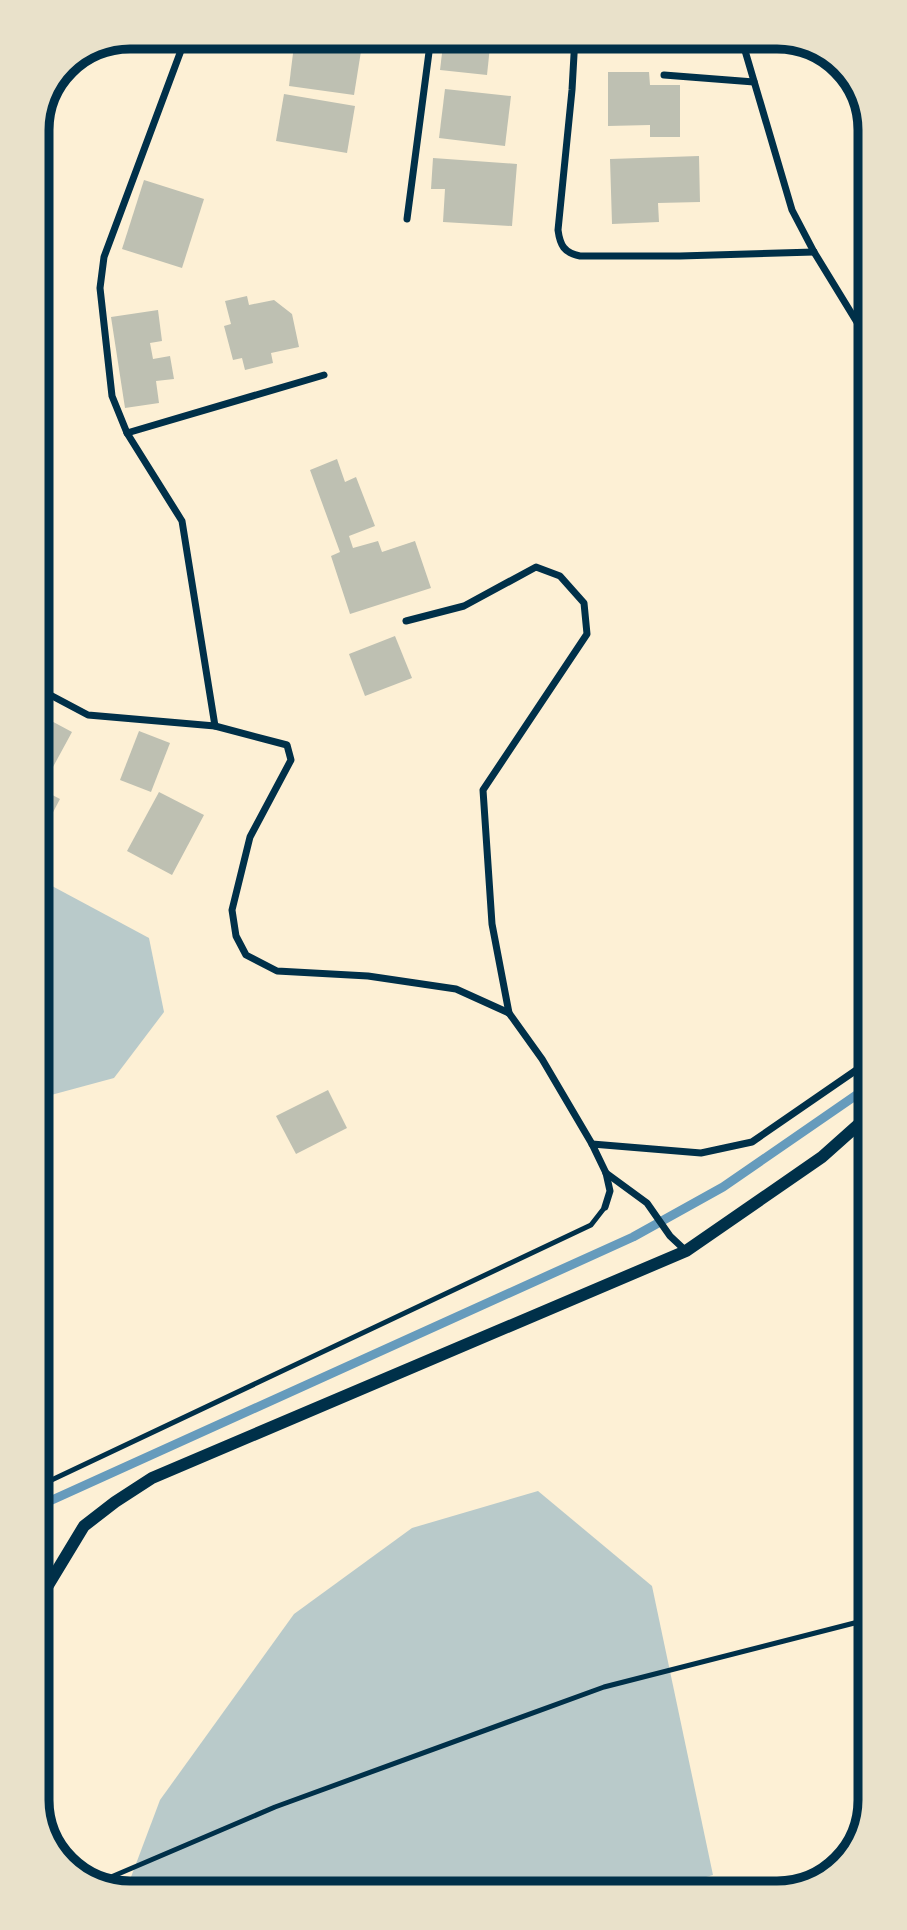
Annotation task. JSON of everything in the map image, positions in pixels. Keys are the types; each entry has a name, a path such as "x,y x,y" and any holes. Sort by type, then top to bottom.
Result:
{"street":[{"path":"182,49 104,257 100,289 112,396 127,433 182,521 215,726"},
{"path":"407,219 429,49"},
{"path":"574,49 558,230 563,249 580,256 814,252"},
{"path":"744,49 792,210 858,324"},
{"path":"664,75 754,82"},
{"path":"127,433 324,375"},
{"path":"406,621 464,606 536,567 560,576 584,603 587,634 483,790 492,924 509,1013 542,1059 607,1173 610,1191 606,1208"},
{"path":"49,695 88,715 215,726 287,745 291,760 250,837 232,910 236,936 246,955 277,971 368,976 456,989 509,1013"},
{"path":"592,1144 701,1153 752,1142 858,1069"},
{"path":"49,1584 85,1526 152,1478 686,1251 822,1157 858,1125"},
{"path":"607,1173 647,1203 670,1236 686,1251"}],"lane":[{"path":"49,1481 591,1225 606,1208"},
{"path":"109,1878 275,1807 604,1687 858,1622"}],"shaded area":[{"path":"49,884 149,938 164,1012 114,1078 49,1096"},
{"path":"538,1491 652,1586 713,1875 692,1881 130,1881 160,1800 294,1614 412,1528"}],"building":[{"path":"294,49 361,49 354,95 289,86"},
{"path":"443,49 490,49 487,75 440,70"},
{"path":"608,72 649,72 650,85 680,85 680,137 650,137 650,125 608,126"},
{"path":"445,89 511,96 505,146 439,138"},
{"path":"284,94 355,106 347,153 276,141"},
{"path":"699,156 700,202 658,203 659,222 612,224 610,159"},
{"path":"433,158 517,164 512,226 443,222 445,189 431,189"},
{"path":"144,180 204,199 182,268 122,249"},
{"path":"247,296 249,305 274,300 292,314 299,347 271,353 273,363 245,370 242,358 233,360 224,326 231,324 225,301"},
{"path":"158,310 162,341 150,343 153,359 170,356 174,379 156,381 159,403 125,408 111,317"},
{"path":"337,459 345,482 356,477 375,526 349,536 353,548 378,541 382,552 415,541 431,588 350,614 331,556 340,552 310,470"},
{"path":"395,636 412,678 365,696 349,654"},
{"path":"49,720 72,732 49,774"},
{"path":"139,731 170,743 151,792 120,780"},
{"path":"159,792 204,815 172,875 127,851"},
{"path":"49,793 60,799 49,820"},
{"path":"328,1090 347,1128 296,1154 276,1116"}],"waterway":[{"path":"49,1501 633,1237 723,1187 858,1094"}]}
